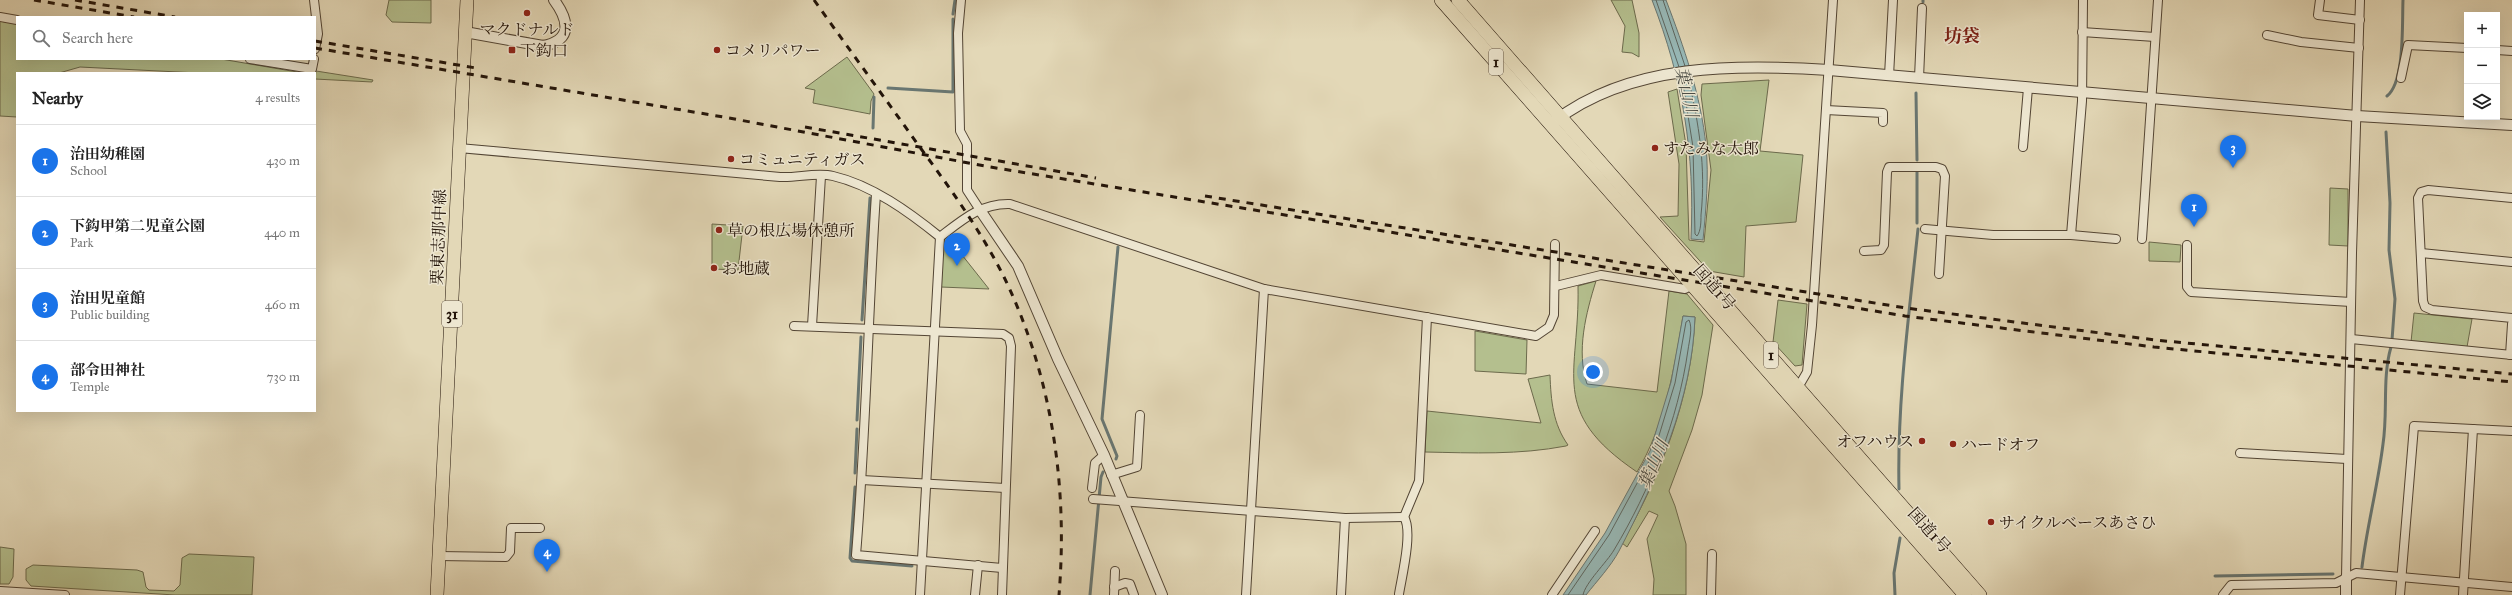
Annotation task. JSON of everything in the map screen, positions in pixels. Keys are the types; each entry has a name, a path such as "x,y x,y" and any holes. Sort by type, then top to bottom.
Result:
{"main road":[{"name":"栗東志那中線","path":"437,595 467,0"},
{"name":"国道1号","path":"1442,0 1799,387 1980,595"},
{"name":"国道1号","path":"1458,0 1555,121 1691,286 1965,595"}],"street":[{"path":"314,0 315,16"},
{"path":"465,32 544,46 552,44 560,40 566,23 564,15 554,0"},
{"path":"961,0 958,33 960,131 967,144 967,190 1018,266 1058,359 1104,455 1122,502 1162,595"},
{"path":"1789,397 1799,387 1807,372 1812,325 1833,0"},
{"path":"1889,76 1893,0"},
{"path":"2071,235 2082,92 2083,0"},
{"path":"2142,240 2158,0"},
{"path":"2320,0 2318,15 2360,20"},
{"path":"2346,595 2347,459 2360,0"},
{"path":"1919,78 1922,8"},
{"path":"0,17 16,20"},
{"path":"316,20 318,34 316,44"},
{"path":"2082,32 2155,37"},
{"path":"2268,35 2301,42 2359,48"},
{"path":"2401,78 2408,45 2464,48"},
{"path":"2500,50 2512,51"},
{"path":"256,60 312,69 314,60"},
{"path":"1555,121 1588,99 1604,92 1670,75 1757,66 1829,70 2357,116 2512,125"},
{"path":"2023,147 2028,88"},
{"path":"1826,110 1883,113 1883,122"},
{"path":"459,148 780,177 832,176 876,194 913,215 940,237"},
{"path":"1864,251 1881,250 1884,245 1887,172 1890,167 1896,165 1936,167 1942,169 1945,176 1939,274"},
{"path":"812,326 821,176"},
{"path":"2512,198 2428,190 2421,192 2418,198 2423,301 2425,307 2432,310 2512,318"},
{"path":"876,194 867,328 862,480 856,555 1002,568"},
{"path":"940,237 980,210 994,203 1010,204 1264,289 1536,336 1549,327 1554,315 1556,286 1555,244"},
{"path":"1924,229 1993,235 2071,235 2116,239"},
{"path":"920,595 933,331 940,237"},
{"path":"2187,245 2187,287 2192,292 2351,302"},
{"path":"2421,253 2512,262"},
{"path":"1556,286 1601,275 1685,289 1691,286"},
{"path":"1246,595 1264,289"},
{"path":"1404,517 1419,481 1426,317"},
{"path":"2351,339 2511,355 2512,324"},
{"path":"794,326 1003,334 1008,338 1011,346 1002,595"},
{"path":"1111,475 1137,468 1140,416"},
{"path":"2400,595 2414,426 2512,431"},
{"path":"2463,595 2473,429"},
{"path":"2240,453 2347,459"},
{"path":"1092,488 1095,463 1104,455"},
{"path":"862,480 1006,488"},
{"path":"1098,499 1345,518 1404,517"},
{"path":"1399,594 1408,523 1404,517"},
{"path":"1342,595 1345,518"},
{"path":"439,556 506,557 510,552 511,528 540,528"},
{"path":"1552,595 1596,531"},
{"path":"1711,595 1712,554"},
{"path":"975,595 978,565"},
{"path":"1114,591 1115,571"},
{"path":"2223,595 2231,585 2336,583 2357,573 2512,587"},
{"path":"1114,591 1125,582 1130,584 1134,595"},
{"path":"0,591 65,595"}],"green space":[{"path":"389,0 431,0 431,23 392,22 386,15"},
{"path":"1611,0 1632,0 1639,33 1639,57 1632,53 1622,52 1625,26"},
{"path":"0,21 16,24 16,60 227,60 297,72 178,72 80,67 62,72 16,72 16,117 0,116"},
{"path":"847,57 874,94 871,101 870,114 813,103 815,90 805,88"},
{"path":"316,72 373,80 372,82 316,79"},
{"path":"1769,80 1760,151 1803,155 1796,222 1746,226 1744,277 1709,271 1660,217 1678,216 1679,164 1668,92 1677,89 1686,145 1689,240 1704,242 1711,170 1701,95 1702,84"},
{"path":"2330,188 2348,189 2348,246 2329,245"},
{"path":"712,224 743,226 738,270 712,269"},
{"path":"947,236 989,289 941,287 942,242"},
{"path":"2149,242 2181,245 2180,262 2149,261"},
{"path":"1596,281 1586,319 1582,345 1582,358 1587,384 1657,392 1669,291 1687,294 1713,325 1702,395 1692,430 1669,491 1686,544 1686,595 1653,595 1654,579 1647,539 1658,515 1649,511 1627,547 1622,543 1649,490 1672,434 1688,376 1693,347 1695,317 1683,316 1667,397 1655,435 1637,472 1609,450 1590,430 1579,410 1574,390 1578,286"},
{"path":"1778,300 1807,304 1802,365 1795,366 1773,342"},
{"path":"2414,313 2472,319 2467,347 2411,342"},
{"path":"1475,331 1527,340 1526,374 1475,371"},
{"path":"1550,375 1551,394 1556,420 1568,445 1548,449 1513,452 1425,452 1427,411 1541,423 1528,379"},
{"path":"0,547 14,549 13,577 9,584 0,584"},
{"path":"189,554 254,557 252,595 175,595 31,586 26,580 26,569 33,565 137,570 143,572 146,587 149,590 174,591 180,585 182,558"}],"water":[{"name":"葉山川","path":"1652,0 1666,0 1691,72 1704,127 1707,182 1703,240 1691,239 1691,177 1685,117 1672,59"},
{"name":"葉山川","path":"1683,316 1695,317 1692,348 1680,409 1659,467 1616,557 1608,568 1586,595 1563,595 1605,533 1650,451 1671,382"}],"waterway":[{"path":"953,14 955,0"},
{"path":"2387,96 2393,89 2400,66 2403,0"},
{"path":"888,88 953,92 953,19"},
{"path":"1916,93 1917,160"},
{"path":"873,128 874,97"},
{"path":"2386,132 2390,203 2389,250 2395,299 2392,340"},
{"path":"1917,172 1917,223"},
{"path":"862,320 870,198"},
{"path":"1899,489 1902,391 1918,229"},
{"path":"1116,459 1117,456 1102,419 1118,247"},
{"path":"857,420 861,337"},
{"path":"2362,567 2383,444 2386,383 2388,359 2391,347"},
{"path":"855,473 857,429"},
{"path":"1090,595 1101,477 1103,472"},
{"path":"855,487 850,558 852,561 912,566"},
{"path":"1895,595 1894,573 1900,538"},
{"path":"2215,576 2333,574"}],"railway":[{"path":"34,0 128,16"},
{"path":"75,0 169,16"},
{"path":"814,0 964,210 995,260 1021,315 1045,392 1053,432 1061,513 1059,595"},
{"path":"316,41 476,68"},
{"path":"316,48 729,118 990,167 1905,316 2154,347 2512,382"},
{"path":"805,127 1096,178"},
{"path":"1205,196 1906,308 2155,340 2512,374"}],"place":[{"name":"マクドナルド","path":"527,13"},
{"name":"下鈎口","path":"512,50"},
{"name":"コメリパワー","path":"717,50"},
{"name":"すたみな太郎","path":"1655,148"},
{"name":"コミュニティガス","path":"731,159"},
{"name":"治田児童館","path":"2233,168"},
{"name":"治田幼稚園","path":"2194,227"},
{"name":"草の根広場休憩所","path":"719,230"},
{"name":"下鈎甲第二児童公園","path":"957,266"},
{"name":"お地蔵","path":"714,268"},
{"name":"オフハウス","path":"1922,441"},
{"name":"ハードオフ","path":"1953,444"},
{"name":"サイクルベースあさひ","path":"1991,522"},
{"name":"部令田神社","path":"547,572"}],"district":[{"name":"坊袋","path":"1962,36"}]}
